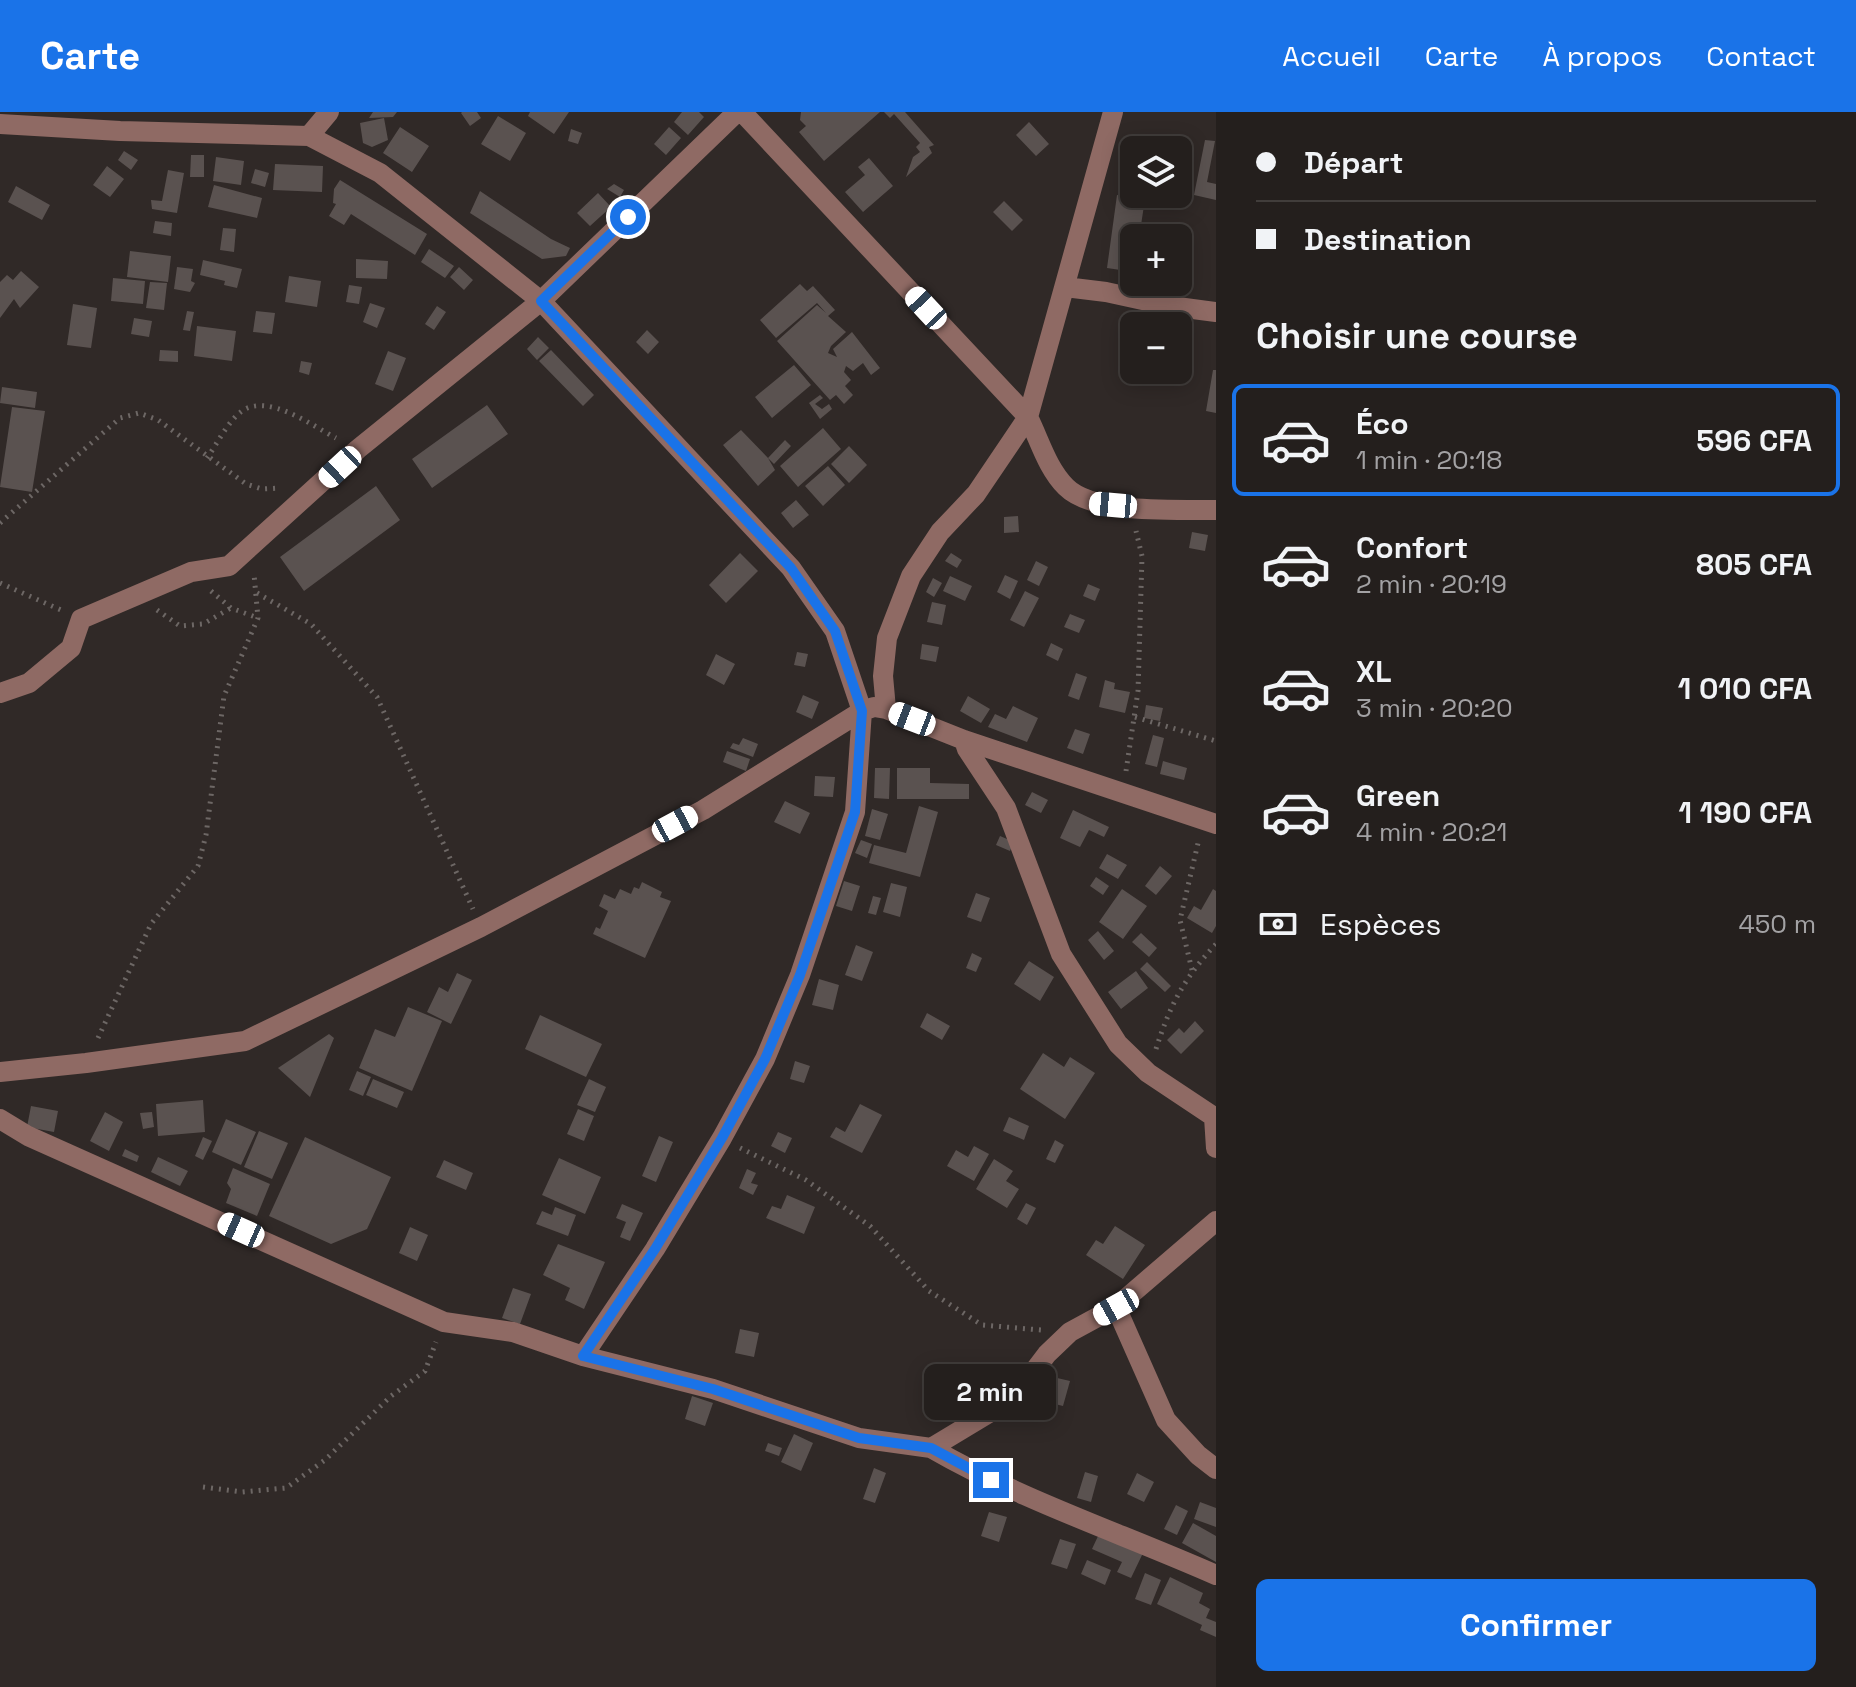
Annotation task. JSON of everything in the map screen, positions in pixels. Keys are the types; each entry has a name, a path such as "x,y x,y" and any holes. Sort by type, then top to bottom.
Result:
{"street":[{"path":"309,136 329,112"},
{"path":"0,693 29,683 71,648 81,619 191,572 229,566 358,449 541,301 740,112 1028,417 1050,466 1068,490 1097,504 1216,510"},
{"path":"886,709 883,676 887,638 911,576 940,532 976,494 1028,417 1113,112"},
{"path":"0,124 121,121 309,136 380,173 541,301 791,568 835,631 862,711 855,812 800,975 765,1059 722,1138 655,1249 583,1356"},
{"path":"1065,287 1216,312"},
{"path":"4,1068 86,1063 245,1041 481,927 703,810 862,711 874,707 1210,822"},
{"path":"964,740 1006,808 1061,954 1118,1044 1148,1073 1215,1118 1216,1148"},
{"path":"0,1119 28,1136 444,1322 513,1332 583,1356 713,1389 859,1438 931,1448 1040,1502 1216,1575"},
{"path":"931,1448 1004,1404 1070,1332 1116,1307 1216,1221"},
{"path":"1116,1307 1166,1420 1198,1455 1216,1469"}],"path":[{"path":"207,458 240,412 257,404 272,406 358,449"},
{"path":"0,523 120,418 139,413 158,420 246,484 262,489 322,484"},
{"path":"1122,792 1135,717 1142,556 1130,507"},
{"path":"86,1063 151,924 198,866 206,835 224,696 258,618 252,545"},
{"path":"191,572 231,608 258,618"},
{"path":"0,583 81,619"},
{"path":"256,592 311,624 377,697 481,927"},
{"path":"115,604 156,610 180,626 203,624 231,608"},
{"path":"1135,717 1216,741"},
{"path":"1192,970 1180,920 1186,886 1210,822"},
{"path":"1148,1073 1169,1008 1192,970 1216,944"},
{"path":"722,1138 806,1180 870,1226 929,1291 982,1325 1070,1332"},
{"path":"203,1487 242,1492 286,1488 325,1460 391,1396 425,1371 444,1322"}],"building":[{"path":"373,112 397,112 393,117 369,118"},
{"path":"462,112 477,112 481,118 470,126"},
{"path":"530,112 569,112 554,134 528,116"},
{"path":"682,112 699,112 704,117 688,135 674,122"},
{"path":"801,112 880,112 824,161 799,132 806,126 800,120"},
{"path":"884,112 905,112 934,145 929,147 932,153 906,177 913,157 920,152 916,147 920,143 894,114 890,118"},
{"path":"498,116 526,133 510,161 481,144"},
{"path":"384,118 388,140 372,147 363,143 360,123"},
{"path":"1029,122 1049,144 1036,156 1016,135"},
{"path":"400,127 429,146 412,172 383,153"},
{"path":"669,127 681,138 666,155 654,144"},
{"path":"571,129 582,133 578,144 568,141"},
{"path":"1205,140 1215,141 1207,182 1216,184 1216,200 1194,195"},
{"path":"124,151 138,160 131,170 118,160"},
{"path":"191,155 204,155 204,177 190,177"},
{"path":"216,157 244,161 241,185 213,181"},
{"path":"869,158 893,186 863,212 845,192 865,175 858,167"},
{"path":"275,164 323,166 322,192 273,190"},
{"path":"107,166 124,179 110,197 93,185"},
{"path":"255,169 269,173 265,187 251,183"},
{"path":"168,170 184,173 177,213 152,209 151,200 162,201"},
{"path":"340,180 427,234 415,255 351,214 344,225 329,216 336,204 333,203 334,189"},
{"path":"614,184 624,190 620,197 607,189"},
{"path":"214,185 262,198 257,218 208,207"},
{"path":"16,186 50,205 42,220 8,202"},
{"path":"480,191 551,239 570,248 566,256 542,259 470,213"},
{"path":"598,193 611,207 590,226 577,213"},
{"path":"1117,195 1120,195 1120,208 1144,208 1141,224 1120,224 1120,270 1107,268"},
{"path":"1004,201 1023,220 1012,231 993,212"},
{"path":"155,221 172,223 171,236 153,233"},
{"path":"223,228 236,229 234,252 220,250"},
{"path":"429,249 454,266 445,278 421,262"},
{"path":"130,251 171,256 168,282 127,277"},
{"path":"356,259 388,261 387,279 356,278"},
{"path":"203,260 242,269 237,288 224,285 225,281 200,275"},
{"path":"177,267 193,269 191,281 195,283 190,292 174,289"},
{"path":"459,267 473,280 464,290 450,277"},
{"path":"21,271 39,287 20,308 14,299 0,318 0,282 7,275 13,280"},
{"path":"289,276 321,281 317,307 285,302"},
{"path":"113,278 145,281 143,304 111,301"},
{"path":"150,282 167,283 164,310 146,308"},
{"path":"800,284 807,291 813,286 835,310 828,316 846,332 828,353 837,357 833,349 852,332 880,368 871,375 863,363 853,371 846,366 844,372 851,380 845,386 853,395 844,404 836,395 830,400 777,341 817,305 826,313 817,303 776,338 760,320"},
{"path":"349,285 362,287 359,304 346,302"},
{"path":"370,303 385,308 377,328 363,322"},
{"path":"73,304 97,308 91,348 67,345"},
{"path":"437,306 446,312 434,330 425,324"},
{"path":"187,311 194,312 190,331 183,330"},
{"path":"256,311 275,313 272,334 253,332"},
{"path":"134,318 152,321 149,337 131,334"},
{"path":"197,326 236,331 232,361 194,356"},
{"path":"647,330 659,342 648,354 636,342"},
{"path":"538,337 549,348 537,360 527,349"},
{"path":"160,350 178,351 178,362 159,361"},
{"path":"551,350 594,395 583,406 539,361"},
{"path":"388,351 406,358 393,391 375,384"},
{"path":"301,361 312,363 309,375 299,372"},
{"path":"794,365 811,385 772,418 755,397"},
{"path":"1213,370 1216,370 1216,413 1206,411"},
{"path":"2,387 37,392 35,408 0,403"},
{"path":"820,395 823,398 815,404 822,409 829,404 832,409 820,419 809,403"},
{"path":"487,405 508,434 432,488 412,459"},
{"path":"12,407 45,411 32,492 0,487"},
{"path":"823,428 841,449 798,487 780,466"},
{"path":"741,430 768,458 775,470 758,486 723,445"},
{"path":"785,440 791,446 774,464 768,458"},
{"path":"849,446 867,465 849,483 831,464"},
{"path":"828,466 845,485 823,506 805,486"},
{"path":"376,486 400,520 304,591 280,557"},
{"path":"796,500 809,515 793,528 781,513"},
{"path":"1018,516 1019,532 1004,533 1004,517"},
{"path":"1192,532 1208,535 1205,551 1189,548"},
{"path":"740,553 758,571 726,603 709,585"},
{"path":"951,553 962,560 957,568 945,561"},
{"path":"1036,561 1048,567 1039,586 1027,580"},
{"path":"1005,575 1018,581 1010,599 997,592"},
{"path":"950,576 972,586 965,601 943,591"},
{"path":"933,578 942,583 934,597 926,592"},
{"path":"1088,584 1100,589 1095,601 1083,596"},
{"path":"1025,591 1039,598 1024,627 1010,620"},
{"path":"932,602 946,605 942,625 927,622"},
{"path":"1070,614 1085,620 1079,633 1064,627"},
{"path":"1051,643 1063,649 1058,661 1046,655"},
{"path":"922,644 939,647 936,662 920,659"},
{"path":"797,652 808,654 805,667 794,665"},
{"path":"716,654 735,664 724,685 706,675"},
{"path":"1076,673 1087,677 1079,700 1068,696"},
{"path":"1105,680 1115,683 1114,689 1130,692 1125,713 1099,707"},
{"path":"803,695 819,702 812,719 796,712"},
{"path":"968,696 990,709 981,723 960,711"},
{"path":"1146,705 1163,708 1160,721 1144,718"},
{"path":"1013,706 1038,718 1027,742 988,727 995,714 1006,719"},
{"path":"1075,729 1090,734 1083,754 1067,748"},
{"path":"1153,735 1164,738 1157,767 1145,764"},
{"path":"743,738 758,744 753,757 730,748 733,743 739,745"},
{"path":"727,751 750,759 746,771 723,762"},
{"path":"1163,761 1187,768 1184,780 1160,774"},
{"path":"875,768 890,768 889,799 874,798"},
{"path":"897,768 930,768 930,783 969,784 969,799 897,799"},
{"path":"815,776 835,777 833,797 814,796"},
{"path":"1032,792 1048,800 1041,813 1025,805"},
{"path":"785,801 810,813 800,834 774,822"},
{"path":"919,806 938,812 920,877 869,863 874,845 906,853"},
{"path":"872,809 888,814 880,840 865,836"},
{"path":"1073,810 1109,827 1104,837 1089,830 1080,847 1060,838"},
{"path":"1000,836 1014,842 1010,851 996,845"},
{"path":"861,840 872,844 867,858 855,853"},
{"path":"1107,854 1127,865 1118,879 1099,868"},
{"path":"1160,866 1172,876 1156,895 1145,886"},
{"path":"1096,877 1109,886 1103,895 1090,886"},
{"path":"844,881 860,886 852,911 836,906"},
{"path":"642,882 662,892 660,897 671,901 645,958 593,934 596,927 600,929 608,911 599,906 604,894 615,899 620,889 631,894 634,887 639,889"},
{"path":"891,883 907,887 900,917 883,912"},
{"path":"1122,889 1147,906 1123,939 1099,922"},
{"path":"1213,889 1216,891 1216,926 1212,933 1187,918 1194,906 1201,910"},
{"path":"976,893 990,898 981,922 967,917"},
{"path":"873,896 881,898 876,915 868,913"},
{"path":"1098,931 1114,951 1104,960 1088,940"},
{"path":"1141,933 1157,948 1149,957 1132,942"},
{"path":"856,945 873,952 862,981 845,975"},
{"path":"972,953 982,958 976,972 966,968"},
{"path":"1029,961 1054,977 1040,1001 1014,984"},
{"path":"1147,962 1171,986 1165,992 1140,969"},
{"path":"1136,971 1148,988 1121,1009 1108,992"},
{"path":"457,973 472,980 451,1024 427,1012 439,987 448,992"},
{"path":"819,979 839,985 833,1010 812,1005"},
{"path":"408,1007 442,1021 412,1091 359,1068 375,1029 395,1037"},
{"path":"927,1013 950,1026 942,1040 920,1027"},
{"path":"540,1015 602,1044 586,1077 525,1049"},
{"path":"1195,1021 1204,1031 1181,1054 1167,1040 1179,1028 1184,1033"},
{"path":"329,1034 334,1038 310,1097 278,1068"},
{"path":"1043,1053 1064,1067 1070,1057 1095,1073 1065,1119 1020,1089"},
{"path":"795,1061 810,1066 804,1083 790,1079"},
{"path":"357,1071 371,1077 363,1096 349,1090"},
{"path":"373,1079 404,1092 397,1108 366,1095"},
{"path":"589,1079 606,1087 595,1112 577,1105"},
{"path":"203,1100 205,1132 158,1136 156,1104"},
{"path":"860,1104 882,1115 862,1153 830,1137 836,1127 845,1132"},
{"path":"31,1106 58,1111 54,1132 27,1127"},
{"path":"578,1109 594,1116 584,1141 567,1134"},
{"path":"105,1112 123,1122 109,1151 90,1141"},
{"path":"152,1112 154,1127 143,1129 140,1113"},
{"path":"1009,1117 1029,1126 1024,1140 1003,1131"},
{"path":"226,1119 256,1132 241,1165 212,1152"},
{"path":"259,1131 288,1143 272,1179 244,1167"},
{"path":"778,1132 792,1138 785,1153 771,1146"},
{"path":"659,1136 673,1142 656,1182 642,1176"},
{"path":"203,1137 212,1141 203,1160 195,1156"},
{"path":"305,1137 391,1177 367,1229 331,1244 269,1216"},
{"path":"1055,1140 1064,1145 1055,1163 1046,1159"},
{"path":"974,1146 989,1154 974,1181 947,1166 956,1150 968,1157"},
{"path":"125,1149 139,1156 137,1162 122,1156"},
{"path":"158,1157 188,1171 180,1186 151,1172"},
{"path":"559,1158 601,1177 585,1214 542,1195"},
{"path":"994,1159 1013,1171 1006,1181 1019,1189 1007,1208 976,1189"},
{"path":"444,1160 473,1173 466,1190 436,1177"},
{"path":"233,1168 270,1184 257,1216 226,1203 231,1189 227,1183"},
{"path":"747,1169 756,1173 751,1183 758,1185 753,1195 739,1188"},
{"path":"787,1195 815,1207 804,1234 766,1218 772,1206 781,1209"},
{"path":"1026,1203 1036,1208 1027,1225 1017,1219"},
{"path":"622,1204 643,1213 630,1241 620,1237 626,1222 616,1218"},
{"path":"555,1207 576,1215 568,1236 536,1224 542,1211 552,1215"},
{"path":"1115,1226 1145,1245 1123,1279 1086,1255 1096,1240 1103,1244"},
{"path":"410,1227 428,1235 417,1261 399,1253"},
{"path":"558,1244 605,1262 584,1309 565,1300 570,1288 543,1275"},
{"path":"513,1288 531,1294 520,1324 502,1318"},
{"path":"740,1329 759,1333 754,1357 735,1353"},
{"path":"1053,1377 1070,1381 1063,1406 1047,1402"},
{"path":"692,1396 713,1403 705,1426 685,1419"},
{"path":"794,1434 813,1443 801,1471 781,1462"},
{"path":"768,1443 782,1448 779,1456 765,1451"},
{"path":"874,1468 886,1473 875,1503 863,1499"},
{"path":"1085,1472 1098,1476 1091,1502 1077,1498"},
{"path":"1137,1473 1154,1482 1144,1502 1127,1494"},
{"path":"1200,1502 1216,1508 1216,1527 1194,1519"},
{"path":"1176,1505 1188,1511 1177,1535 1164,1529"},
{"path":"989,1512 1007,1517 999,1542 981,1536"},
{"path":"1193,1523 1216,1536 1216,1562 1182,1543"},
{"path":"1099,1534 1143,1553 1131,1578 1117,1572 1122,1562 1092,1549"},
{"path":"1060,1539 1076,1544 1067,1569 1051,1564"},
{"path":"1087,1560 1111,1570 1105,1585 1081,1574"},
{"path":"1145,1573 1161,1580 1151,1605 1135,1599"},
{"path":"1170,1577 1203,1593 1199,1603 1210,1609 1206,1618 1216,1622 1216,1637 1200,1630 1202,1625 1157,1604"}],"route":[{"path":"628,217 541,301 791,568 835,631 862,711 855,812 800,975 765,1059 655,1249 583,1356 713,1389 859,1438 931,1448 991,1480"}]}
